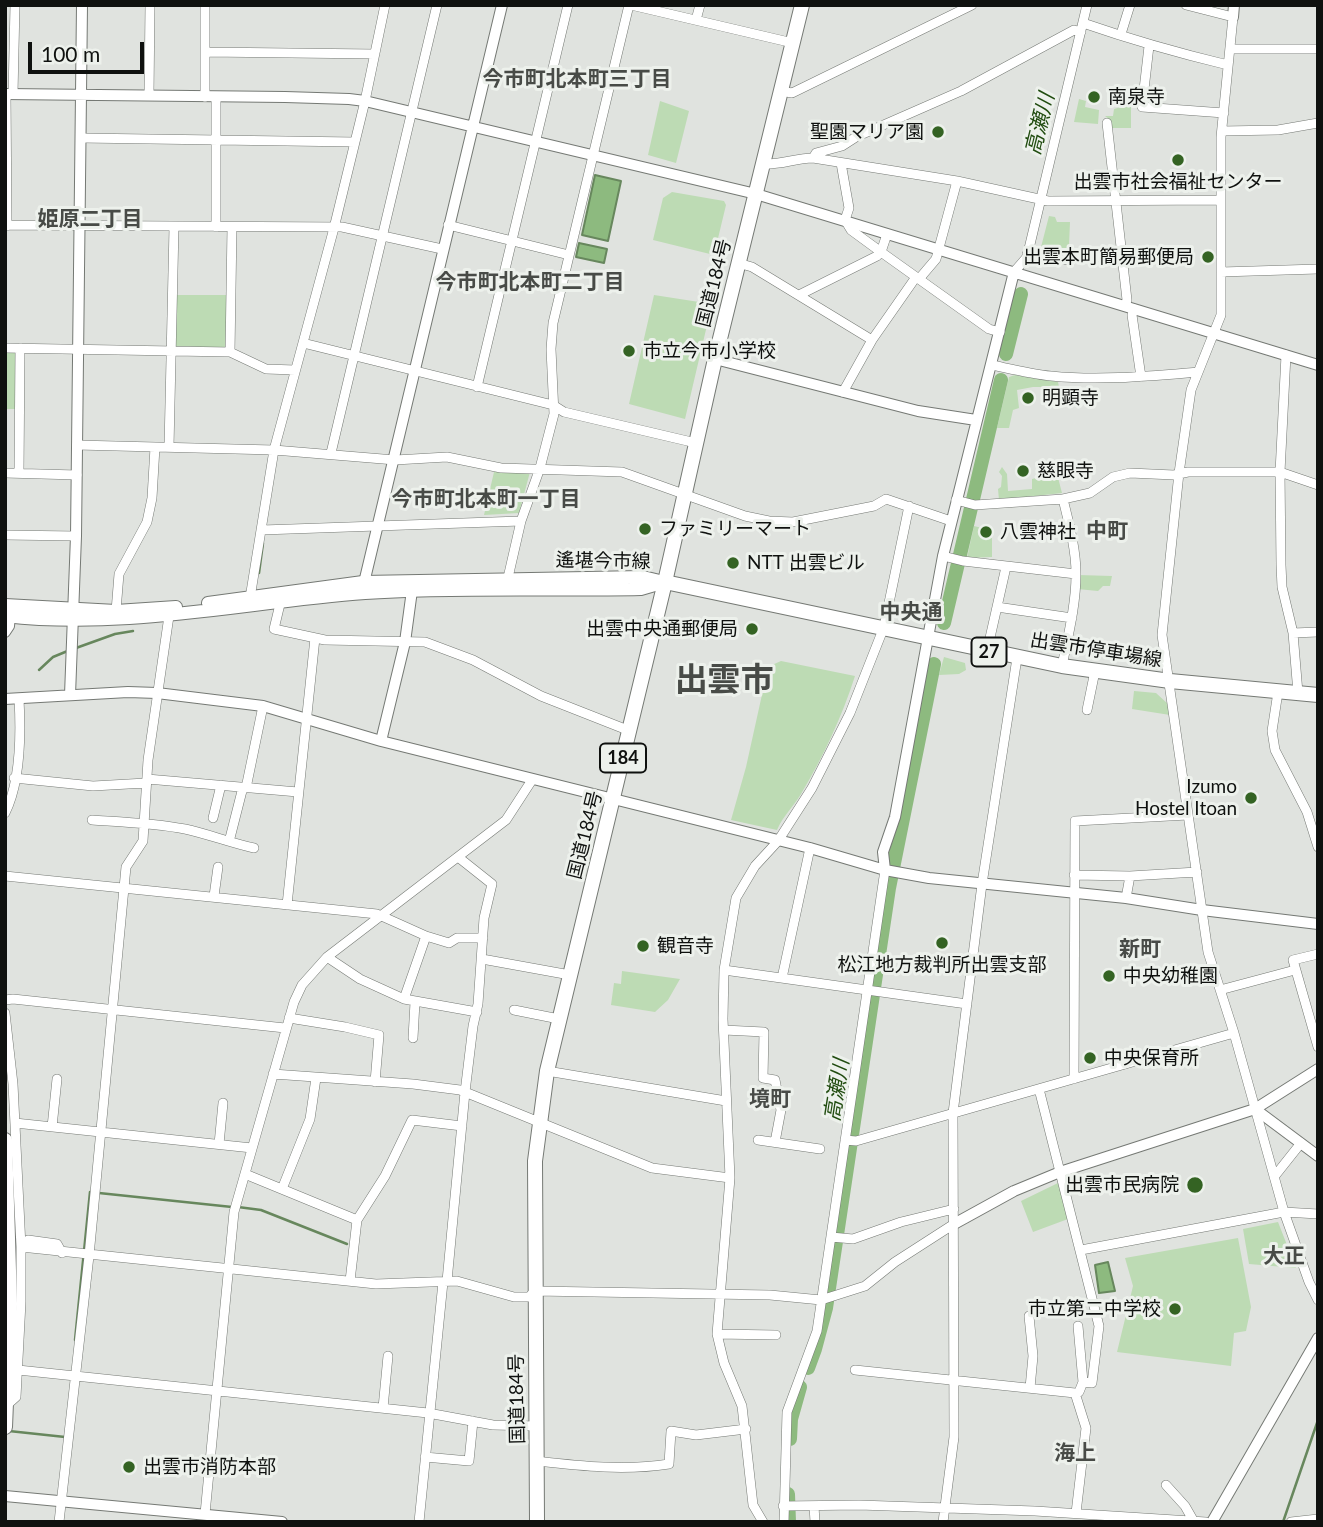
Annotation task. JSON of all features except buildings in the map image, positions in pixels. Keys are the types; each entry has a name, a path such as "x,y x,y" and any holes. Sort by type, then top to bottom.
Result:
{"main road":[{"name":"国道184号","path":"537,1522 535,1161 547,1071 630,731 715,359 802,5"},
{"name":"遙堪今市線","path":"72,615 412,585 507,586 643,577 665,582"},
{"name":"出雲市停車場線","path":"665,582 1062,666 1170,681 1318,695"},
{"name":"遙堪今市線","path":"7,612 72,615 114,621 280,604 363,588"},
{"path":"5,1139 10,1304 5,1427"}],"street":[{"path":"15,5 10,24 6,226 342,228 442,249"},
{"path":"70,695 76,536 82,5"},
{"path":"149,95 150,5"},
{"path":"205,5 205,52 216,141 215,227"},
{"path":"250,598 274,450 334,228 385,5"},
{"path":"331,453 437,5"},
{"path":"363,588 502,5"},
{"path":"477,387 568,5"},
{"path":"507,586 521,521 540,467 554,414 553,323 630,5 793,43"},
{"path":"696,20 700,5"},
{"path":"780,91 792,93 972,5"},
{"path":"783,1522 787,1412 817,1331 885,870 883,852 895,817 943,556 956,500 1014,272 1027,254 1087,5"},
{"path":"1121,34 1130,5"},
{"path":"1186,5 1234,11 1222,131 1221,315 1191,390 1179,473 1162,635 1208,952 1284,1212 1318,1300"},
{"path":"813,158 816,153 842,146 856,137 961,91 1082,28 1121,34 1149,46 1228,65"},
{"path":"1149,46 1142,107 1224,113"},
{"path":"1230,49 1318,49"},
{"path":"205,52 375,54"},
{"path":"8,94 365,101 756,194 1215,334 1286,355 1317,361"},
{"path":"1107,123 1127,300 1132,315 1141,377"},
{"path":"1222,131 1278,130 1318,124"},
{"path":"82,138 355,142"},
{"path":"763,164 777,165 798,158 813,158 957,181 1048,201 1220,200"},
{"path":"841,163 849,208 845,220 851,230 989,329 1000,332"},
{"path":"843,392 872,340 918,278 936,260 957,181"},
{"path":"448,225 569,255"},
{"path":"169,447 173,351 173,227"},
{"path":"230,352 232,228"},
{"path":"799,295 877,256 887,234"},
{"path":"1027,254 1042,262 1123,254"},
{"path":"738,263 751,267 872,340"},
{"path":"1221,272 1318,269"},
{"path":"303,343 553,405 564,412 696,443"},
{"path":"5,348 230,352 266,369 295,370"},
{"path":"19,473 20,348"},
{"path":"1286,355 1280,472 1282,587 1293,632 1298,693"},
{"path":"715,359 918,411 976,420"},
{"path":"992,365 1049,376 1141,377 1198,372"},
{"path":"77,445 274,450 394,460 447,457 501,468 540,467 622,472 745,516 781,522 874,506 886,499 951,521"},
{"path":"116,611 119,574 147,522 152,498 155,447"},
{"path":"956,500 975,505 1063,499 1090,492 1113,477 1130,473 1174,475 1280,472 1318,485"},
{"path":"5,473 77,475"},
{"path":"1062,666 1072,618 1076,573 1074,543 1063,499"},
{"path":"763,1522 753,1506 742,1406 724,1363 717,1334 730,1178 724,970 736,898 755,866 778,841 812,788 850,713 884,627 909,506"},
{"path":"262,530 521,521"},
{"path":"5,535 76,536"},
{"path":"943,556 1006,567 1076,573"},
{"path":"988,651 1006,567"},
{"path":"381,741 405,642 412,585"},
{"path":"280,604 274,629 315,638 358,642 425,642 473,660 541,696 630,731"},
{"path":"997,607 1072,618"},
{"path":"5,632 9,626 7,612"},
{"path":"60,1522 89,1256 126,867 143,841 146,781 169,616"},
{"path":"1293,632 1318,632"},
{"path":"286,905 315,638"},
{"path":"943,1522 954,1437 953,1113 982,884 1017,658"},
{"path":"1087,710 1094,671"},
{"path":"1278,692 1272,731 1275,750 1307,812 1318,847"},
{"path":"5,699 157,693 263,706 381,741 810,848 885,870 929,878 1126,898 1202,911 1318,924"},
{"path":"5,813 10,802 21,737 19,699"},
{"path":"230,838 263,706"},
{"path":"14,778 93,786 146,781 298,792"},
{"path":"205,1514 234,1212 285,1028 302,985 327,957 506,820 532,780"},
{"path":"212,818 221,785"},
{"path":"1074,1079 1075,821 1188,816"},
{"path":"92,820 144,823 188,830 254,848"},
{"path":"782,978 810,848"},
{"path":"419,1522 428,1413 465,1092 477,1012 486,905 492,884 458,857"},
{"path":"214,896 218,867"},
{"path":"1074,875 1130,876 1197,872"},
{"path":"5,876 380,915 426,936 449,943 457,938 483,938"},
{"path":"1126,898 1130,876"},
{"path":"404,999 426,936"},
{"path":"1318,954 1293,960 1318,1047"},
{"path":"327,957 360,979 404,999 477,1012"},
{"path":"482,959 570,975"},
{"path":"724,970 967,1004"},
{"path":"1220,990 1295,970"},
{"path":"9,1003 43,1002 285,1028"},
{"path":"413,1038 415,1002"},
{"path":"514,1010 559,1019"},
{"path":"5,1013 15,1123 18,1197 24,1244 16,1397 7,1405"},
{"path":"289,1017 379,1035 375,1082"},
{"path":"724,1030 764,1032 763,1079 775,1080 781,1110 775,1142"},
{"path":"845,1140 856,1140 1234,1034"},
{"path":"24,1244 60,1248 89,1256 350,1281 388,1284 467,1282 514,1297 529,1297 535,1292 770,1295 821,1300 865,1286 895,1262 954,1224 1013,1191 1060,1172 1255,1109 1318,1069"},
{"path":"547,1071 726,1101"},
{"path":"273,1074 448,1087 652,1168 730,1178"},
{"path":"282,1189 310,1119 316,1078"},
{"path":"52,1127 57,1079"},
{"path":"1038,1089 1100,1326 1092,1383 1083,1382"},
{"path":"219,1144 223,1103"},
{"path":"1255,1109 1318,1156"},
{"path":"350,1281 357,1220 385,1176 412,1120 462,1126"},
{"path":"15,1123 252,1148"},
{"path":"758,1140 820,1149"},
{"path":"1274,1177 1301,1143"},
{"path":"245,1174 357,1220"},
{"path":"8,1185 18,1197"},
{"path":"831,1237 853,1239 901,1222 954,1209"},
{"path":"1082,1250 1284,1212 1318,1214"},
{"path":"37,1236 54,1237 60,1248"},
{"path":"10,1304 20,1319"},
{"path":"1029,1316 1033,1356 1030,1388"},
{"path":"855,1370 1079,1392 1083,1382 1078,1326"},
{"path":"717,1334 776,1335"},
{"path":"1212,1522 1318,1340"},
{"path":"383,1408 388,1356"},
{"path":"18,1370 428,1413 492,1425 536,1426"},
{"path":"1075,1392 1086,1428 1076,1513"},
{"path":"425,1457 469,1461 473,1421"},
{"path":"537,1461 615,1468 659,1466 668,1464 671,1431 696,1435 746,1429"},
{"path":"1166,1485 1185,1506 1193,1520"},
{"path":"5,1496 282,1522"},
{"path":"783,1506 859,1505 1035,1511 1206,1522"},
{"path":"814,1506 815,1522"},
{"path":"1034,1522 1035,1511"},
{"path":"1291,1522 1318,1519"}],"shaded area":[{"path":"1079,99 1086,101 1085,107 1099,110 1098,124 1074,122"},
{"path":"660,101 689,111 676,163 648,155"},
{"path":"1131,107 1131,128 1111,128 1111,121 1105,116 1113,116 1114,109"},
{"path":"595,175 621,181 608,241 582,235"},
{"path":"672,192 724,201 726,205 714,255 653,240 663,198"},
{"path":"1049,216 1055,217 1057,222 1070,222 1066,255 1046,258 1040,251"},
{"path":"579,243 607,249 604,263 576,257"},
{"path":"176,295 227,295 227,347 175,347"},
{"path":"654,295 712,304 685,419 629,404"},
{"path":"5,351 18,351 17,409 5,409"},
{"path":"1015,375 1058,382 1059,387 1017,390 1019,408 1013,410 1009,428 997,428 1009,377"},
{"path":"1055,466 1062,493 999,500 998,489 1001,487 1002,476 999,472 1002,467 1007,474 1008,491 1032,489 1032,479 1040,477 1041,468"},
{"path":"494,472 530,472 519,513 484,515"},
{"path":"974,526 982,528 992,537 992,557 967,558"},
{"path":"1078,575 1112,576 1110,586 1103,586 1098,591 1077,589"},
{"path":"944,657 965,663 966,670 959,674 939,675"},
{"path":"781,661 855,676 824,751 801,794 777,830 731,820 767,672 772,665"},
{"path":"1134,691 1156,693 1168,704 1170,715 1132,709"},
{"path":"622,971 680,979 668,1000 655,1012 611,1005 614,983 621,984"},
{"path":"1058,1183 1068,1219 1033,1232 1021,1201"},
{"path":"1278,1222 1296,1268 1249,1264 1243,1229"},
{"path":"1238,1238 1251,1307 1246,1331 1234,1333 1231,1366 1117,1352 1133,1286 1125,1258"},
{"path":"1108,1262 1115,1291 1099,1293 1095,1265"}],"waterway":[{"name":"高瀬川","path":"1006,354 1021,294"},
{"name":"高瀬川","path":"944,623 1001,380"},
{"path":"259,573 263,543"},
{"path":"76,648 115,634 133,631"},
{"path":"39,670 53,657 70,650"},
{"name":"高瀬川","path":"808,1368 826,1308 889,888 934,664"},
{"path":"75,1340 90,1192 93,1192"},
{"path":"99,1193 232,1207"},
{"path":"238,1207 261,1210 347,1244"},
{"name":"高瀬川","path":"790,1439 791,1419 800,1387"},
{"path":"1283,1522 1318,1420"},
{"path":"9,1431 65,1437"},
{"name":"高瀬川","path":"788,1494 789,1522"}],"place":[{"name":"南泉寺","path":"1094,97"},
{"name":"聖園マリア園","path":"938,132"},
{"name":"出雲市社会福祉センター","path":"1178,160"},
{"name":"出雲本町簡易郵便局","path":"1208,257"},
{"name":"市立今市小学校","path":"629,351"},
{"name":"明顕寺","path":"1028,398"},
{"name":"慈眼寺","path":"1023,471"},
{"name":"ファミリーマート","path":"645,529"},
{"name":"八雲神社","path":"986,532"},
{"name":"NTT 出雲ビル","path":"733,563"},
{"name":"出雲中央通郵便局","path":"752,629"},
{"name":"Izumo Hostel Itoan","path":"1251,798"},
{"name":"松江地方裁判所出雲支部","path":"942,943"},
{"name":"観音寺","path":"643,946"},
{"name":"中央幼稚園","path":"1109,976"},
{"name":"中央保育所","path":"1090,1058"},
{"name":"出雲市民病院","path":"1195,1185"},
{"name":"市立第二中学校","path":"1175,1309"},
{"name":"出雲市消防本部","path":"129,1467"}],"district":[{"name":"今市町北本町三丁目","path":"577,79"},
{"name":"姫原二丁目","path":"90,219"},
{"name":"今市町北本町二丁目","path":"530,282"},
{"name":"今市町北本町一丁目","path":"486,499"},
{"name":"中町","path":"1107,531"},
{"name":"中央通","path":"911,612"},
{"name":"出雲市","path":"724,680"},
{"name":"新町","path":"1140,949"},
{"name":"境町","path":"770,1099"},
{"name":"大正","path":"1284,1256"},
{"name":"海上","path":"1075,1453"}]}
